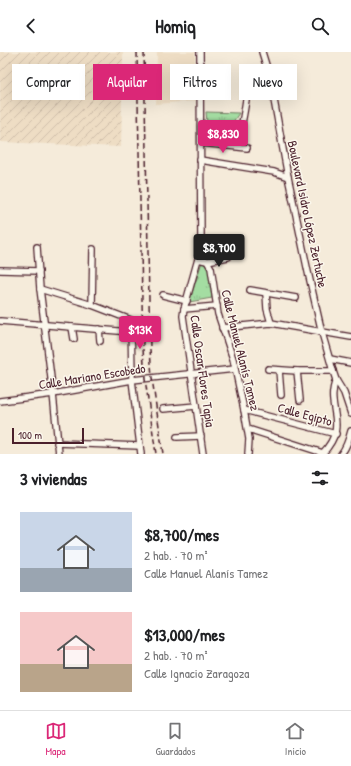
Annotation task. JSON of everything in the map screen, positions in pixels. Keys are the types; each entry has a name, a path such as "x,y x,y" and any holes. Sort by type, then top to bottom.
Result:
{"street":[{"name":"Calle Oscar Flores Tapia","path":"200,52 201,247 183,316 203,454"},
{"name":"Boulevard Isidro López Zertuche","path":"262,52 270,78 288,177 322,333 336,380 344,393 351,414"},
{"path":"201,128 231,132 236,130 241,126 246,100"},
{"path":"201,143 247,148"},
{"path":"200,160 274,172 288,177"},
{"path":"37,247 38,271 59,454"},
{"path":"92,305 94,250"},
{"path":"198,259 206,261 228,257"},
{"name":"Calle Manuel Alanís Tamez","path":"206,261 211,268 222,328 235,369 244,410 249,439 248,454"},
{"path":"0,270 38,271"},
{"path":"40,289 92,305 131,320 132,380 141,454"},
{"path":"250,290 296,298"},
{"path":"266,293 267,309 271,323"},
{"path":"163,295 187,301"},
{"path":"184,309 217,306"},
{"path":"0,321 130,332"},
{"path":"222,328 271,323 351,337"},
{"path":"72,327 74,339"},
{"path":"99,329 100,341"},
{"path":"330,359 351,363"},
{"name":"Calle Mariano Escobedo","path":"0,401 53,394 132,380 235,369"},
{"path":"268,369 333,371"},
{"path":"279,370 281,395"},
{"path":"297,371 300,400"},
{"name":"Boulevard Isidro López Zertuche","path":"336,380 333,388 338,421 336,434"},
{"path":"344,393 351,394"},
{"path":"163,409 196,406"},
{"name":"Calle Egipto","path":"244,410 336,434"},
{"path":"248,429 322,454 333,442 336,434"},
{"path":"343,453 351,431"},
{"path":"177,437 201,436"},
{"path":"57,442 140,446"}],"shaded area":[{"path":"0,52 123,52 123,64 93,64 93,100 122,100 121,147 0,142"},
{"path":"157,52 195,52 195,64 170,64 170,100 195,101 156,104 156,100 162,100 162,64 157,64"}],"green space":[{"path":"206,112 239,113 233,122 207,122"},
{"path":"202,262 208,268 212,298 189,302"}],"railway":[{"path":"137,52 143,349 145,379 156,454"},
{"path":"144,52 150,349 152,378 163,454"}]}
